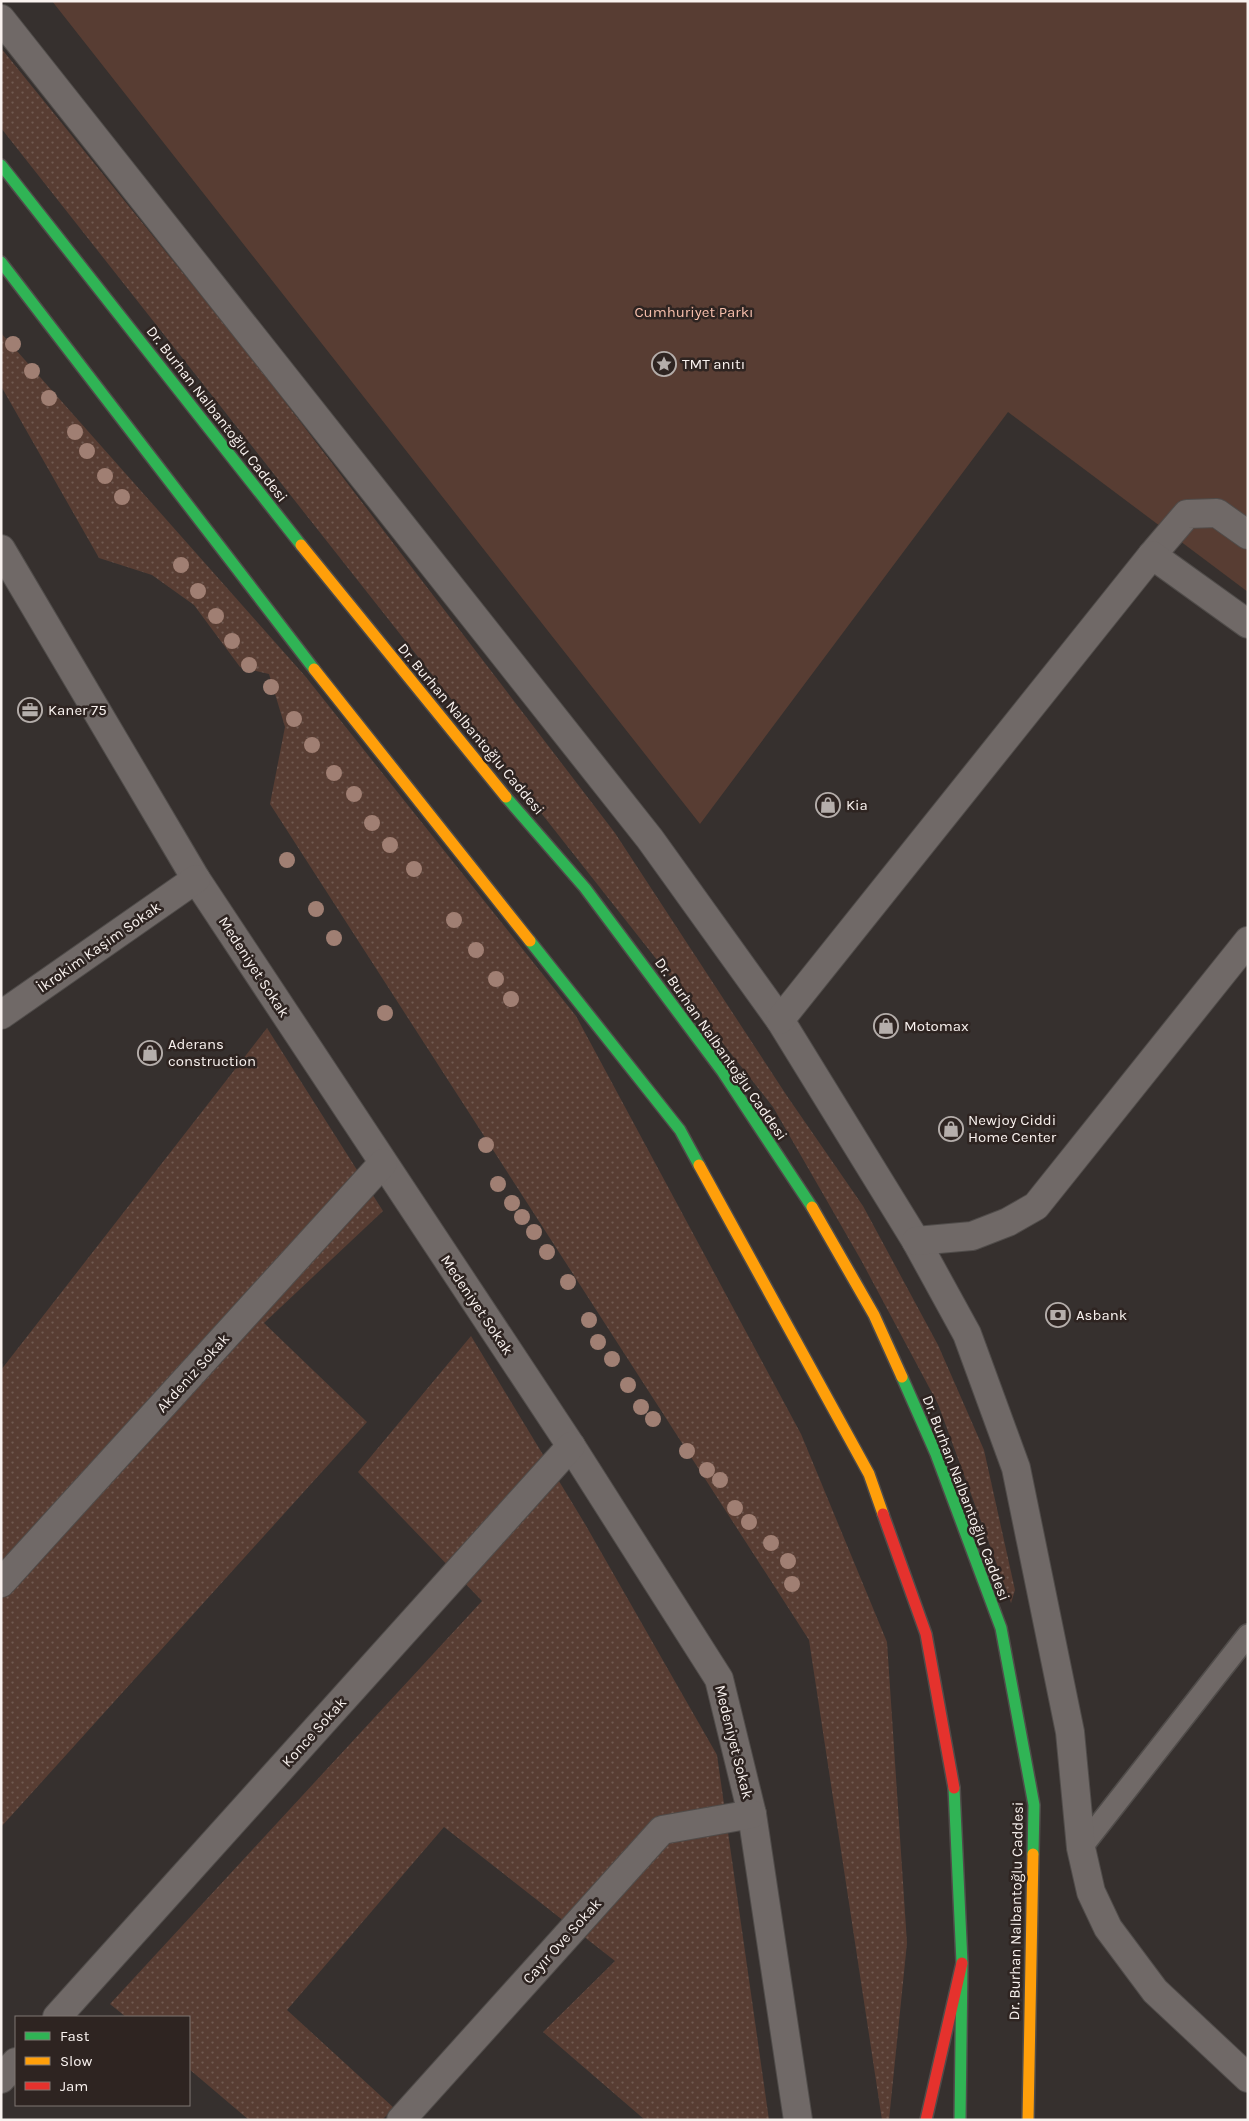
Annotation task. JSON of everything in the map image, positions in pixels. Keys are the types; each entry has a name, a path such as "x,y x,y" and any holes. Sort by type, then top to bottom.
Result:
{"main road":[{"name":"Dr. Burhan Nalbantoğlu Caddesi","path":"1,165 303,548 483,770 585,888 722,1072 808,1200 874,1315 936,1454 1001,1628 1034,1805 1028,2120"},
{"path":"1,262 280,626 680,1130 869,1474 926,1634 956,1797 962,1963 960,2120"},
{"path":"926,2120 962,1963"}],"street":[{"path":"1,19 650,838 780,1020 916,1241 967,1334 1016,1468 1070,1732 1081,1848 1091,1892 1108,1928 1155,1991 1248,2078"},
{"path":"780,1020 1152,555 1187,514 1218,513 1248,536"},
{"name":"Medeniyet Sokak","path":"1,549 8,576 196,878 570,1446 719,1679 752,1814 798,2120"},
{"path":"1152,555 1248,624"},
{"name":"İkrokim Kaşim Sokak","path":"1,1015 196,878"},
{"path":"916,1241 972,1236 1008,1222 1036,1206 1046,1196 1248,940"},
{"name":"Akdeniz Sokak","path":"1,1583 383,1163"},
{"name":"Konce Sokak","path":"58,2016 570,1446"},
{"name":"Cayır Ove Sokak","path":"401,2120 662,1830 752,1814"},
{"path":"1,2079 15,2063"}],"lane":[{"path":"1081,1848 1248,1635"}],"green space":[{"name":"Cumhuriyet Parkı","path":"52,1 1248,1 1248,592 1008,412 700,824"},
{"path":"1,48 250,356 615,833 787,1096 863,1206 938,1345 984,1450 1015,1590 1011,1603 938,1404 861,1260 773,1107 1,128"},
{"path":"1,333 305,676 576,1016 801,1434 887,1642 907,1943 889,2120 882,2120 809,1640 270,804 285,727 269,674 240,667 194,605 152,575 99,558 1,386"},
{"path":"267,1028 383,1211 264,1323 367,1422 1,1827 1,1370"},
{"path":"471,1336 585,1524 717,1755 769,2120 645,2120 543,2032 615,1961 444,1827 287,2010 394,2108 382,2120 249,2120 190,2070 190,2016 125,2016 110,2004 482,1601 358,1472"}],"traffic: fast":[{"path":"1,165 301,545"},
{"path":"1,262 314,669"},
{"path":"506,797 585,888 722,1071 812,1207"},
{"path":"530,941 680,1130 699,1165"},
{"path":"902,1377 936,1454 1001,1628 1034,1805 1033,1854"},
{"path":"954,1788 962,1963 960,2120"}],"traffic: slow":[{"path":"301,545 506,797"},
{"path":"314,669 530,941"},
{"path":"699,1165 869,1474 883,1514"},
{"path":"812,1207 874,1315 902,1377"},
{"path":"1028,2120 1033,1854"}],"traffic: jam":[{"path":"883,1514 926,1634 954,1788"},
{"path":"926,2120 962,1963"}],"place":[{"name":"TMT anıtı","path":"664,364"},
{"name":"Kaner 75","path":"30,710"},
{"name":"Kia","path":"828,805"},
{"name":"Motomax","path":"886,1026"},
{"name":"Aderans construction","path":"150,1053"},
{"name":"Newjoy Ciddi Home Center","path":"951,1129"},
{"name":"Asbank","path":"1058,1315"}]}
